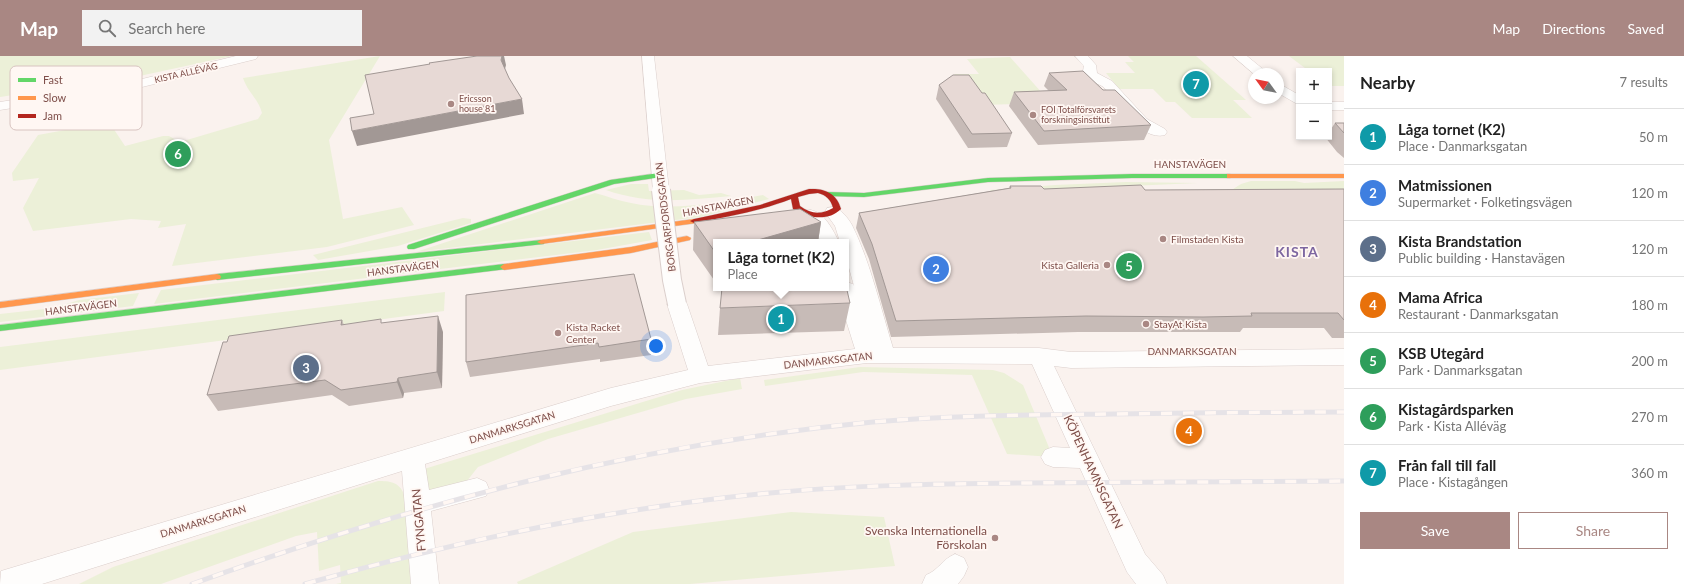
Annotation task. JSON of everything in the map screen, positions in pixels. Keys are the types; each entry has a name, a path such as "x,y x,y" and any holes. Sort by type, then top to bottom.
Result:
{"main road":[{"name":"HANSTAVÄGEN","path":"803,215 822,215 835,206 864,195 988,180 1035,180 1132,176 1344,176"},
{"name":"HANSTAVÄGEN","path":"863,205 916,196 1018,184 1035,180"},
{"path":"320,266 399,250 613,182 660,183"},
{"name":"HANSTAVÄGEN","path":"0,304 320,266 401,259 660,227 709,220 758,209 795,197 798,194 813,191 835,206"},
{"path":"795,197 796,206 803,215"},
{"name":"HANSTAVÄGEN","path":"0,328 576,258 631,250 699,235"},
{"path":"141,311 152,286"}],"street":[{"name":"KISTA ALLÉVÄG","path":"142,83 252,56"},
{"name":"BORGARFJORDSGATAN","path":"648,56 660,183 672,280 700,375"},
{"path":"1082,56 1090,65 1090,75 1107,84 1142,122 1160,132"},
{"path":"1240,56 1255,68"},
{"path":"1284,91 1296,100"},
{"name":"KISTA ALLÉVÄG","path":"0,106 10,104"},
{"path":"1332,106 1344,106"},
{"path":"835,206 848,239"},
{"path":"803,215 823,228 828,239"},
{"path":"849,240 855,257 876,355"},
{"path":"847,291 876,355"},
{"name":"DANMARKSGATAN","path":"1039,356 1067,352 1344,350"},
{"name":"DANMARKSGATAN","path":"1,584 610,397 700,375 876,355 1039,356 1071,360 1344,357"},
{"name":"KÖPENHAMNSGATAN","path":"1039,356 1136,564 1153,584"},
{"name":"FYNGATAN","path":"412,457 418,504 424,584"},
{"path":"1054,457 1087,459"},
{"path":"418,504 477,489"}],"green space":[{"path":"0,56 232,56 142,75 142,66 10,66 10,96 0,97"},
{"path":"380,56 329,140 343,219 402,207 414,225 327,247 172,266 186,224 158,228 161,221 131,219 33,231 23,208 39,178 13,181 12,173 38,135 65,130 114,130 125,146 163,136 169,136 180,142 258,119 262,113 256,99 243,78"},
{"path":"1128,56 1196,56 1246,100 1233,100 1252,118 1192,118 1175,102 1166,102 1153,89 1119,89 1106,73 1135,73 1125,62 1134,62"},
{"path":"1289,56 1344,56 1344,86 1332,86 1332,68 1305,68"},
{"path":"1010,57 1051,103 979,105 954,74 979,74 967,59"},
{"path":"1251,181 1295,181 1304,183 1344,181 1344,189 1230,191 1241,184"},
{"path":"1126,182 1198,183 992,192 990,190 1055,185"},
{"path":"631,184 648,184 649,191 684,190 699,195 721,193 731,196 683,200 652,200 622,195 606,190"},
{"path":"595,193 626,202 647,206 664,207 697,205 763,195 769,199 700,217 416,252"},
{"path":"463,218 471,219 471,223 398,246 318,260 313,255"},
{"path":"649,232 652,240 597,250 154,304 161,290"},
{"path":"445,292 444,311 0,370 0,347"},
{"path":"139,293 133,306 0,322 0,314 54,308 79,300"},
{"path":"860,367 993,370 1004,373 1023,385 1053,457 1007,454 972,375 863,372 765,386 764,380"},
{"path":"740,378 742,389 686,399 548,439 478,467 463,486 427,493 424,469 682,390"},
{"path":"378,481 394,483 400,487 404,494 416,584 336,584 341,583 340,565 319,571 317,532 296,536 161,584 79,584 113,567"},
{"path":"791,512 884,517 895,566 690,584 518,584 517,582 633,532"}],"building":[{"name":"Ericsson house 81","path":"477,56 502,56 501,60 509,78 522,99 352,131 350,118 374,114 365,75"},
{"path":"1083,71 1103,90 1115,90 1151,125 1044,131 1014,92 1067,90 1049,73"},
{"path":"953,75 969,75 982,93 985,93 1012,133 972,134 939,85"},
{"path":"1335,123 1344,123 1344,133"},
{"name":"Kista Galleria","path":"1141,185 1145,190 1344,189 1344,320 1338,313 1251,313 1252,316 1086,316 896,321 872,244 859,213 1011,188 1010,186 1041,186 1044,189"},
{"path":"800,209 821,222 762,239 713,239 713,249 694,222"},
{"name":"Kista Racket Center","path":"634,274 651,339 599,347 598,343 466,362 466,295"},
{"path":"722,291 847,291 850,303 720,308"},
{"path":"438,316 437,372 398,378 397,382 341,390 325,380 207,395 223,342 227,342 229,336 342,320 341,325 381,319 381,323"}],"railway":[{"path":"192,584 359,528 443,503 527,481 698,445 785,432 873,422 963,417 1344,412"},
{"path":"305,584 362,568 477,540 535,528 594,517 711,499 770,493 833,488 928,484 1344,481"}],"traffic: fast":[{"path":"411,247 613,182 659,175"},
{"path":"827,194 864,195 988,180 1132,176 1230,176"},
{"path":"217,277 541,242"},
{"path":"0,328 504,267"}],"traffic: slow":[{"path":"1230,176 1344,176"},
{"path":"541,242 694,221"},
{"path":"504,267 631,250 687,238"},
{"path":"0,305 217,277"}],"traffic: jam":[{"path":"694,221 763,207 809,191 826,193 832,198 837,209 821,215 806,213 796,207 795,197"}],"place":[{"name":"Från fall till fall","path":"1196,84"},
{"name":"Ericsson house 81","path":"451,104"},
{"name":"FOI Totalförsvarets forskningsinstitut","path":"1033,115"},
{"name":"Kistagårdsparken","path":"178,154"},
{"name":"Filmstaden Kista","path":"1163,239"},
{"name":"Kista Galleria","path":"1107,265"},
{"name":"KSB Utegård","path":"1129,266"},
{"name":"Matmissionen","path":"936,269"},
{"name":"Låga tornet (K2)","path":"781,319"},
{"name":"StayAt Kista","path":"1146,324"},
{"name":"Kista Racket Center","path":"558,333"},
{"name":"Kista Brandstation","path":"306,368"},
{"name":"Mama Africa","path":"1189,431"},
{"name":"Svenska Internationella Förskolan","path":"995,538"}],"district":[{"name":"KISTA","path":"1297,252"}]}
